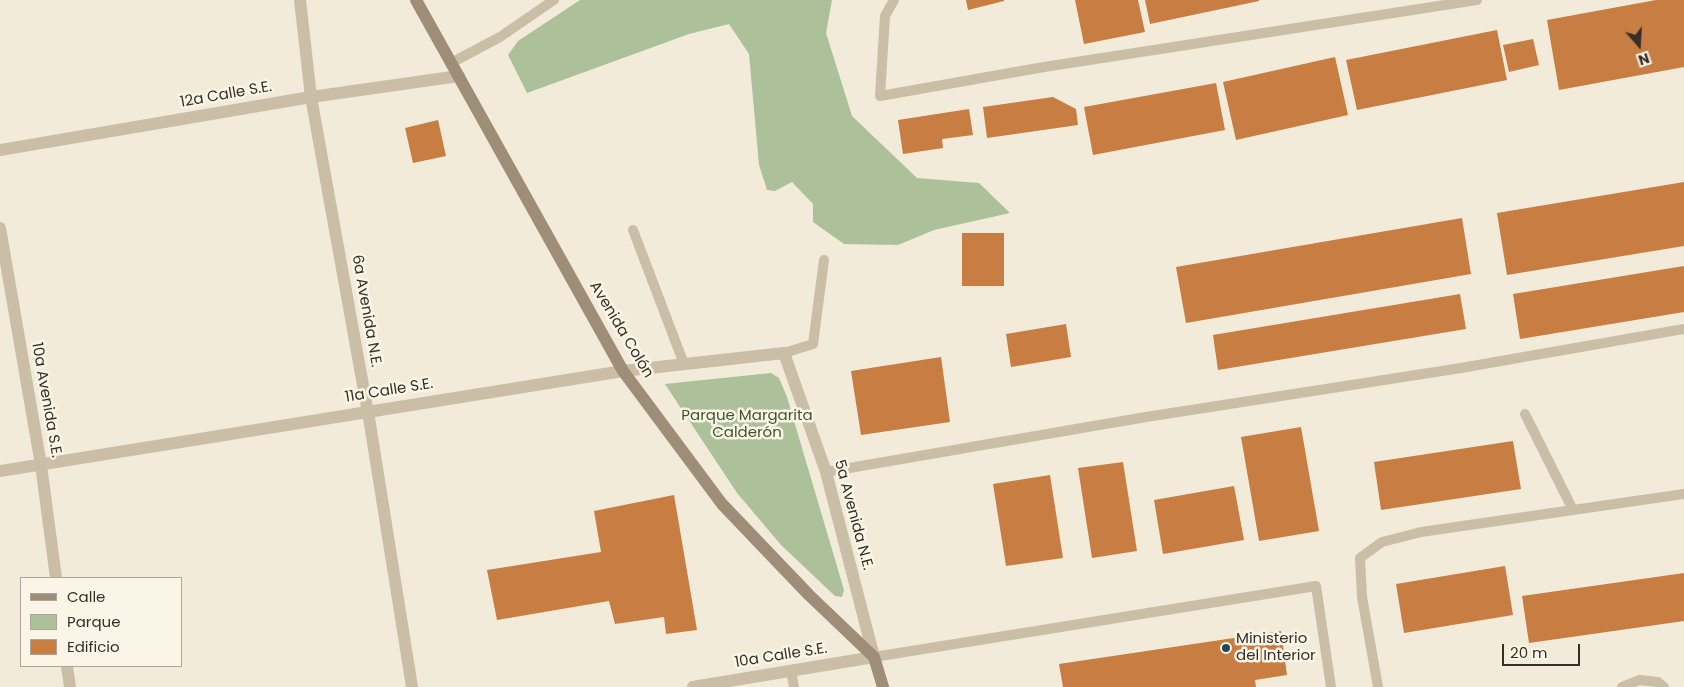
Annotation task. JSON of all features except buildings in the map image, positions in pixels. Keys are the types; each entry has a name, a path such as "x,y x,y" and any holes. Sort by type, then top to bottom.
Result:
{"main road":[{"name":"Avenida Colón","path":"416,0 623,371 722,504 809,595 874,657"},
{"name":"5a Avenida N.E.","path":"874,657 883,687"}],"street":[{"name":"6a Avenida N.E.","path":"300,0 311,97 368,411 412,687"},
{"name":"12a Calle S.E.","path":"0,150 311,97 459,76"},
{"name":"10a Avenida S.E.","path":"0,228 41,465 56,577"},
{"name":"11a Calle S.E.","path":"0,471 623,371 784,353"},
{"name":"5a Avenida N.E.","path":"784,353 826,472 874,657"},
{"name":"10a Calle S.E.","path":"693,687 874,657"},
{"path":"67,667 70,687"}],"lane":[{"path":"451,63 500,36 554,0"},
{"path":"894,0 885,16 880,96 1044,67 1477,0"},
{"path":"633,230 684,364"},
{"path":"784,353 813,344 824,260"},
{"path":"826,472 1146,417 1461,368 1684,329"},
{"path":"1525,414 1573,510"},
{"path":"1378,687 1362,597 1360,558 1382,542 1421,532 1684,494"},
{"path":"874,657 1316,586 1331,687"},
{"path":"791,671 794,687"},
{"path":"1622,687 1639,680 1658,682 1664,687"}],"green space":[{"path":"580,0 832,0 826,33 852,116 917,178 979,183 1010,213 934,230 898,245 844,244 813,222 813,204 792,182 775,191 767,190 759,165 749,54 729,24 689,34 527,93 508,55 518,41"},
{"name":"Parque Margarita Calderón","path":"771,373 779,378 787,397 844,590 842,597 835,596 781,545 737,493 665,384"}],"place":[{"name":"Ministerio del Interior","path":"1226,648"}]}
